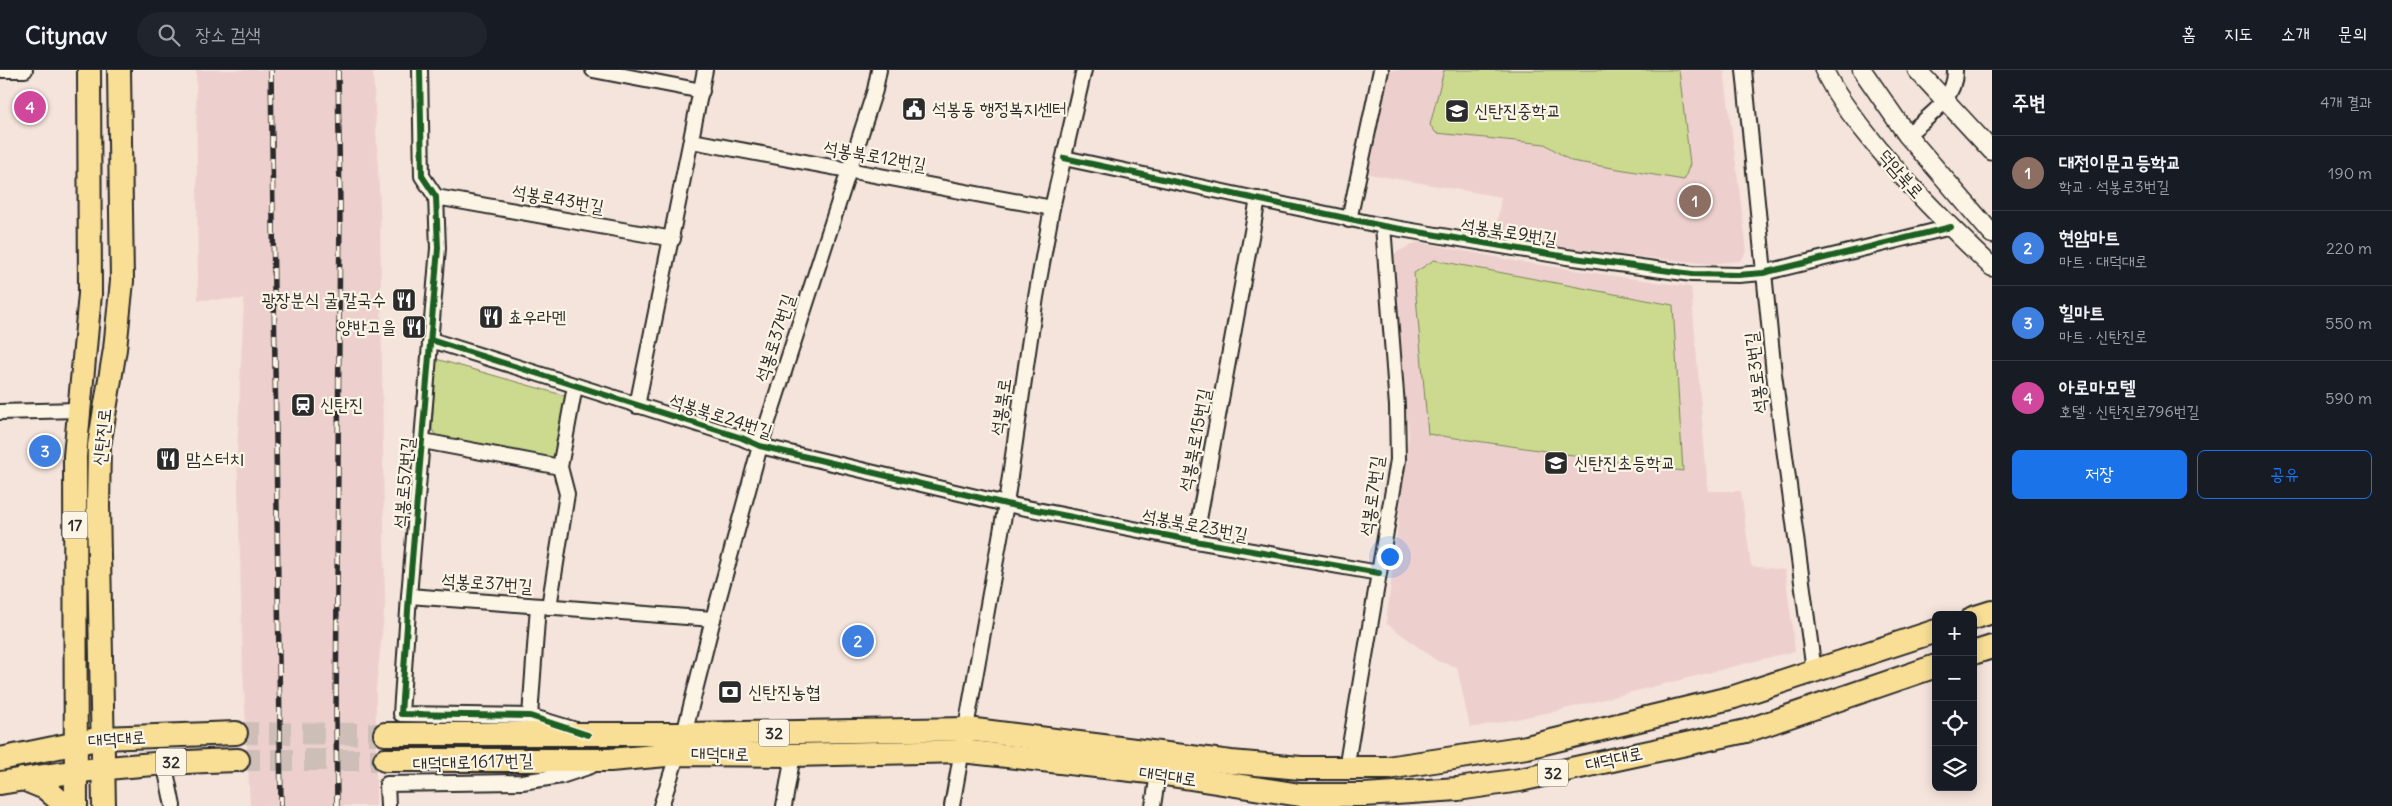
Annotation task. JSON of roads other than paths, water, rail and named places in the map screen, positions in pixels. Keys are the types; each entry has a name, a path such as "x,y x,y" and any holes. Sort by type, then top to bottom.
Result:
{"main road":[{"name":"신탄진로","path":"76,806 75,456 90,294 89,70"},
{"name":"신탄진로","path":"104,806 98,506 99,446 115,349 122,281 119,70"},
{"path":"1977,617 1992,612"},
{"name":"대덕대로","path":"385,734 588,734 793,755 962,751 1160,763 1231,762 1346,769 1386,768 1527,746 1734,697 1932,632"},
{"path":"1977,652 1992,647"},
{"name":"대덕대로","path":"385,760 610,760 681,744 967,729 1160,763 1300,795 1458,789 1520,780 1746,731 1932,667"},
{"name":"대덕대로","path":"0,759 102,738 236,733"},
{"name":"대덕대로","path":"76,771 164,762 238,760"},
{"name":"32","path":"0,783 76,771"},
{"path":"24,779 45,788 66,806"}],"street":[{"path":"0,70 25,70"},
{"path":"420,70 422,176 436,197"},
{"path":"593,70 702,91"},
{"path":"637,406 673,239 706,70"},
{"name":"석봉로37번길","path":"661,806 681,744 760,446 850,170 879,70"},
{"name":"석봉북로","path":"952,806 1006,504 1036,297 1052,208 1084,70"},
{"path":"1348,220 1381,70"},
{"name":"석봉로3번길","path":"1744,70 1775,384 1814,670"},
{"name":"덕암북로","path":"1824,70 1834,92 1884,156 1950,228 1992,267"},
{"name":"덕암북로","path":"1862,70 1907,135 1992,234"},
{"path":"1917,70 1992,150"},
{"path":"1907,135 1946,101 1955,82 1955,70"},
{"name":"석봉북로12번길","path":"692,141 1052,208"},
{"name":"석봉북로9번길","path":"1064,158 1348,220 1567,256 1692,274 1738,275 1763,273 1950,228"},
{"name":"석봉로43번길","path":"436,197 673,239"},
{"name":"석봉로57번길","path":"436,197 438,248 401,714 530,716 588,734"},
{"name":"석봉북로15번길","path":"1195,541 1258,199"},
{"name":"석봉로7번길","path":"1346,769 1398,460 1383,226"},
{"name":"석봉북로24번길","path":"430,340 742,438 760,446 1006,504"},
{"path":"530,716 543,606 567,494 560,467 575,386"},
{"path":"0,412 78,410"},
{"path":"423,441 560,467"},
{"name":"석봉북로23번길","path":"1006,504 1195,541 1379,573"},
{"name":"석봉로37번길","path":"409,596 713,619"},
{"path":"784,806 793,755"},
{"name":"대덕대로1617번길","path":"388,806 387,784 522,782 561,776 610,760"},
{"path":"164,762 173,806"},
{"path":"1153,806 1160,763"}],"tunnel":[{"path":"236,733 385,734"},
{"path":"238,760 385,760"}],"railway":[{"path":"271,70 281,806"},
{"path":"337,806 340,207 338,70"}],"place":[{"name":"아로마모텔","path":"30,107"},
{"name":"석봉동 행정복지센터","path":"914,109"},
{"name":"신탄진중학교","path":"1457,111"},
{"name":"대전이문고등학교","path":"1695,201"},
{"name":"광장분식 굴 칼국수","path":"404,300"},
{"name":"쵸우라멘","path":"491,317"},
{"name":"양반고을","path":"414,327"},
{"name":"신탄진","path":"303,405"},
{"name":"힐마트","path":"45,451"},
{"name":"맘스터치","path":"168,459"},
{"name":"신탄진초등학교","path":"1556,463"},
{"name":"현암마트","path":"858,641"},
{"name":"신탄진농협","path":"730,692"}]}
